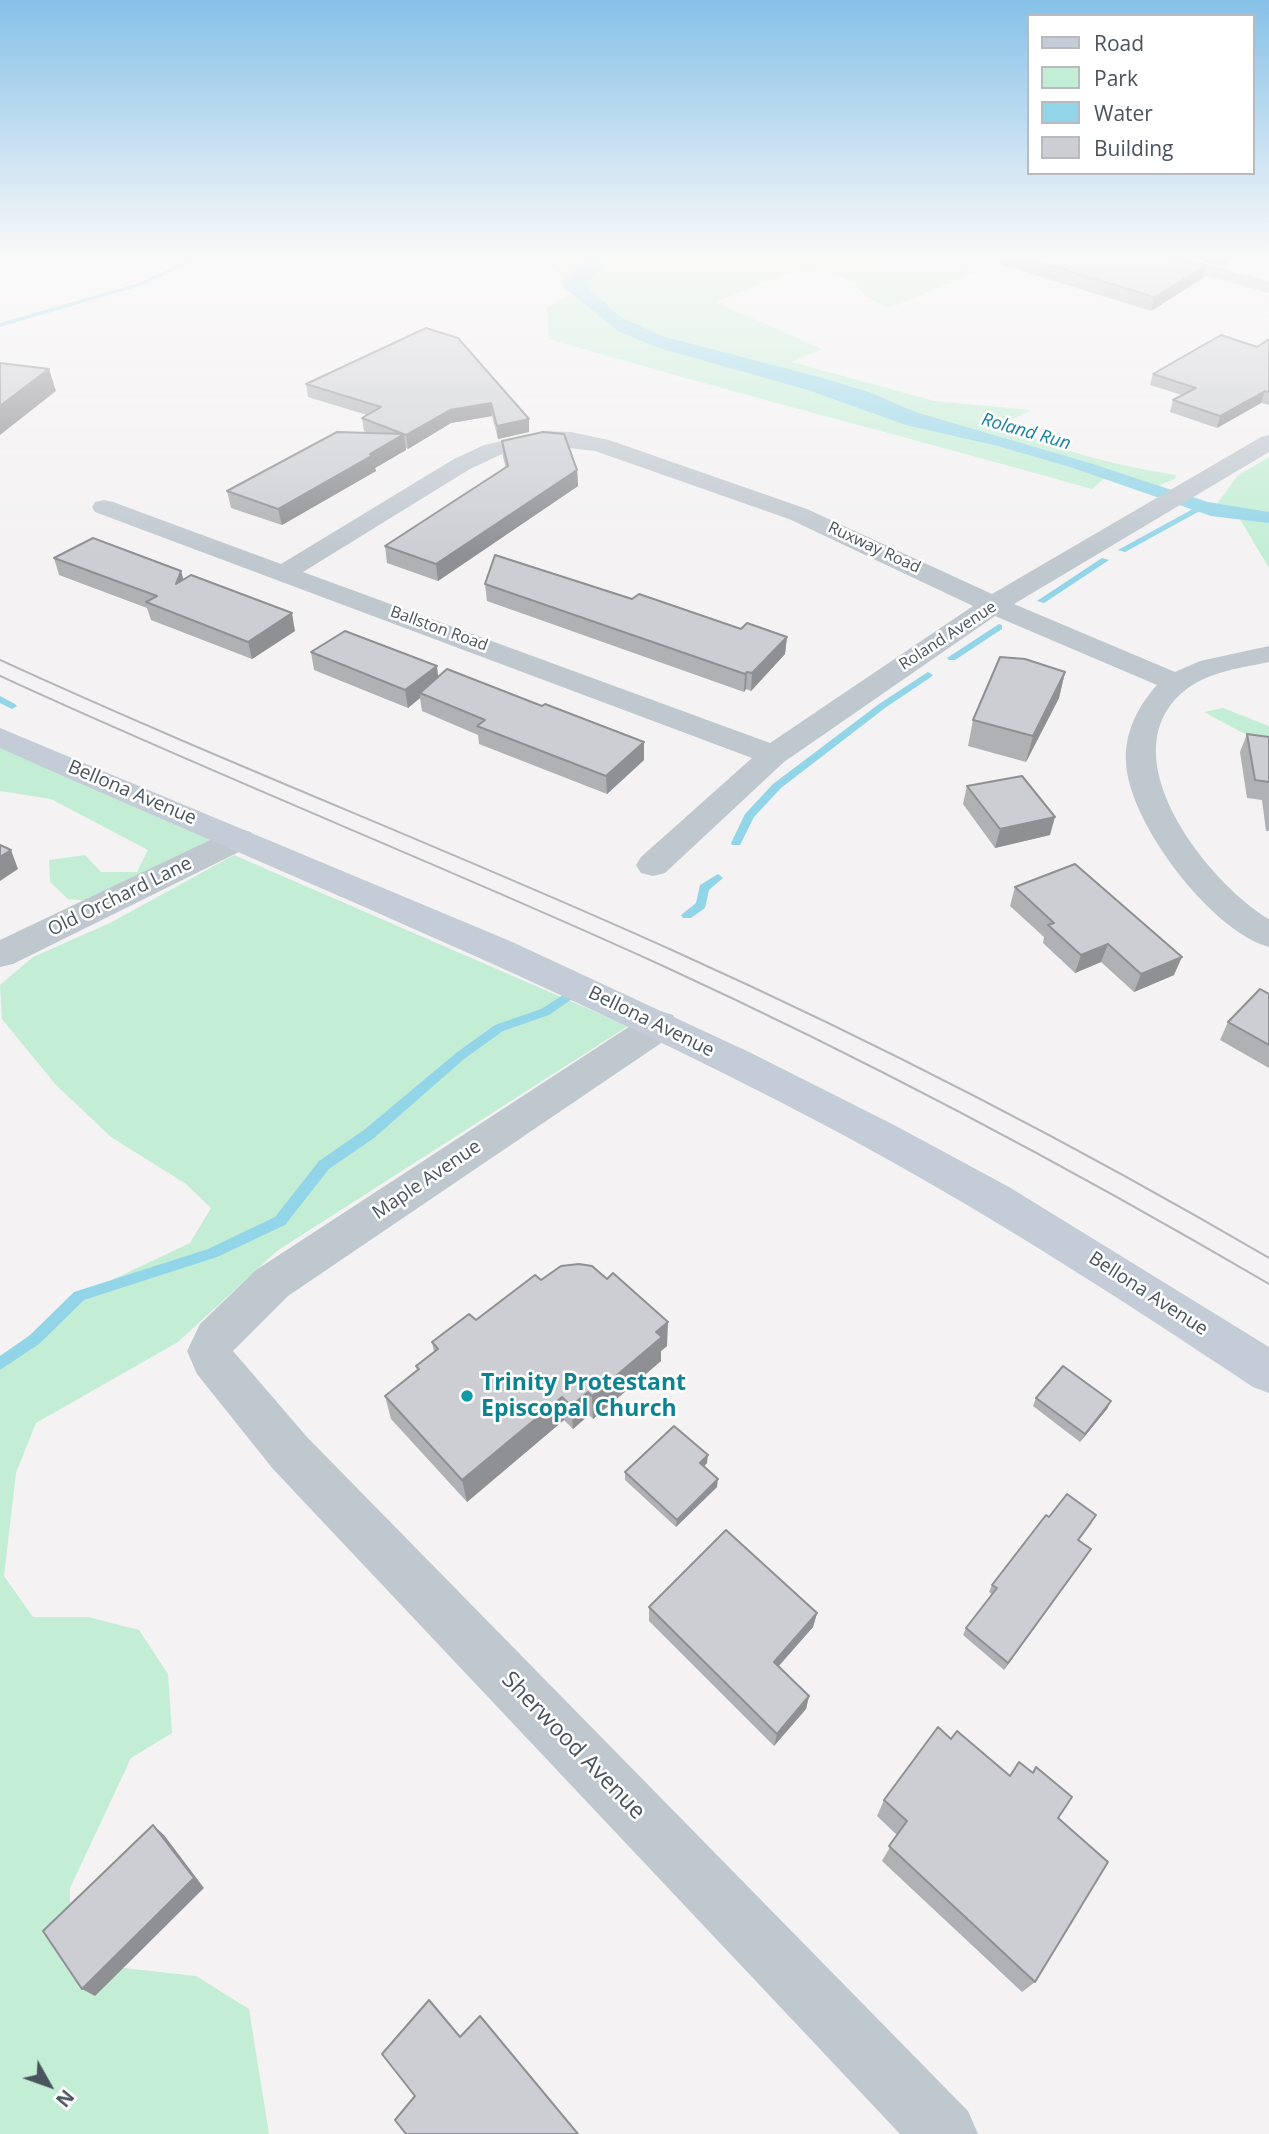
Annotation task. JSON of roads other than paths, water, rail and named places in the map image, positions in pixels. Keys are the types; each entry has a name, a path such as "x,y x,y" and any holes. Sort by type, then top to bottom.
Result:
{"street":[{"name":"Ruxway Road","path":"285,572 462,464 492,450 544,438 571,439 631,455 798,513 993,605 1177,683"},
{"name":"Roland Avenue","path":"653,865 773,755 993,605 1177,499 1269,442"},
{"name":"Ballston Road","path":"104,507 773,755"},
{"path":"1269,654 1203,668 1177,683 1145,720 1141,766 1158,820 1212,890 1269,935"},
{"name":"Bellona Avenue","path":"0,737 660,1025 846,1118 954,1176 1077,1248 1269,1372"},
{"name":"Old Orchard Lane","path":"0,955 239,839"},
{"name":"Maple Avenue","path":"210,1351 215,1338 272,1283 660,1025"},
{"name":"Sherwood Avenue","path":"210,1351 213,1360 290,1453 945,2134"}],"water":[{"name":"Roland Run","path":"686,356 736,356 815,376 869,392 915,412 1093,464 1208,502 1269,512 1269,523 1211,516 1073,468 998,446 906,425 808,390"}],"waterway":[{"path":"1122,550 1203,507"},
{"path":"1041,601 1105,560"},
{"path":"952,658 999,627"},
{"path":"736,843 749,816 777,786 882,706 928,675"},
{"path":"0,699 12,706"},
{"path":"687,915 701,905 704,888 718,878"},
{"path":"0,1364 34,1340 79,1296 212,1253 280,1221 324,1165 369,1134 460,1056 499,1028 545,1012 568,996"}],"tram line":[{"path":"0,660 506,877 750,986 1050,1135 1269,1258"},
{"path":"0,676 579,928 739,1002 969,1117 1269,1284"}],"place":[{"name":"Trinity Protestant Episcopal Church","path":"467,1396"}]}
